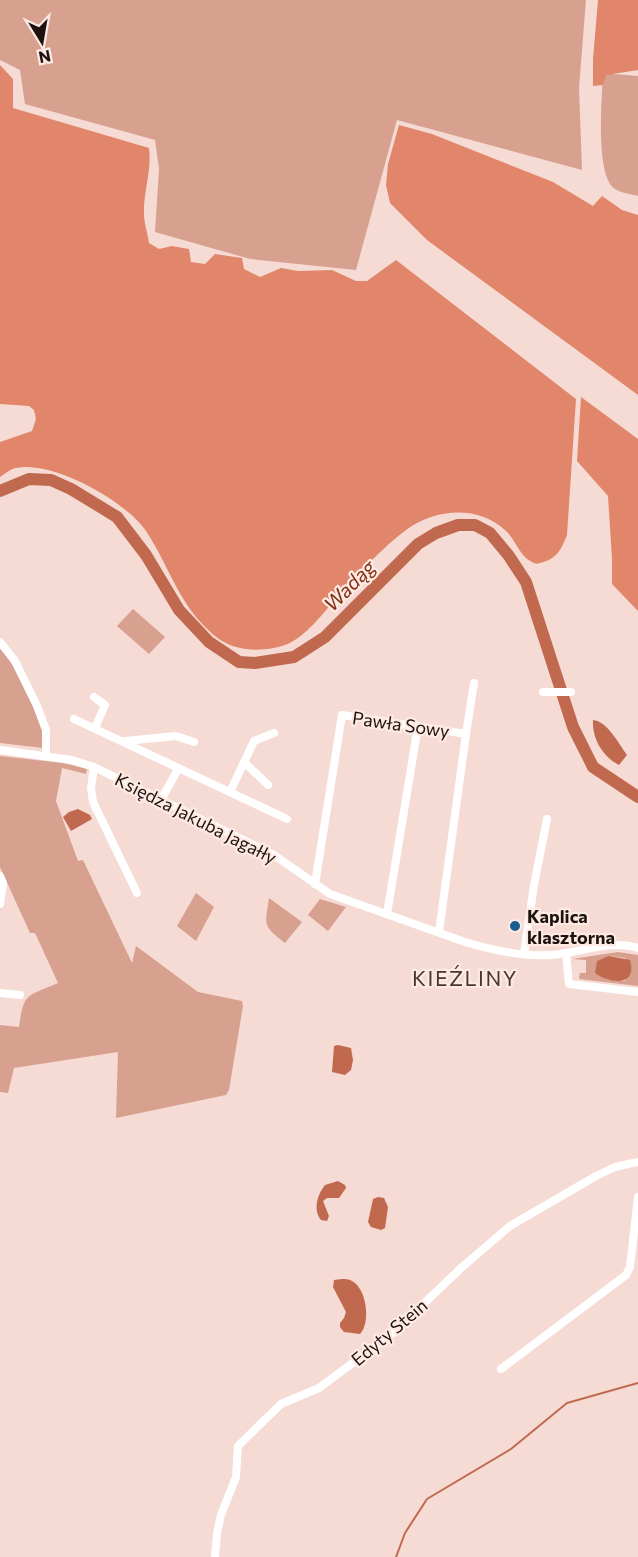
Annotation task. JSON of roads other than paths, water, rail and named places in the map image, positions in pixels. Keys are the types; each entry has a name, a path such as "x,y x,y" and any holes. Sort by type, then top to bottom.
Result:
{"street":[{"path":"0,642 15,662 37,706 46,730 46,755"},
{"path":"466,734 474,683"},
{"path":"543,692 571,692"},
{"path":"93,697 105,705 95,728"},
{"name":"Pawła Sowy","path":"315,884 342,715 466,734 439,932"},
{"path":"74,718 287,819"},
{"path":"387,914 418,726"},
{"path":"230,792 254,741 274,733"},
{"path":"124,741 176,736 194,742"},
{"path":"147,753 150,738"},
{"name":"Księdza Jakuba Jagałły","path":"0,750 46,755 94,767 274,855 330,894 347,902 482,947 536,955 618,945 638,948"},
{"path":"244,762 268,785"},
{"name":"Księdza Jakuba Jagałły","path":"94,767 91,788 93,802 137,893"},
{"path":"161,800 178,769"},
{"path":"524,954 547,819"},
{"path":"0,876 3,883 0,904"},
{"path":"566,953 569,984 638,992"},
{"path":"0,993 20,995"},
{"name":"Edyty Stein","path":"215,1557 221,1515 236,1477 238,1446 268,1415 281,1404 319,1389 393,1333 460,1268 510,1226 596,1176 615,1167 638,1162"},
{"path":"501,1369 626,1275 630,1267 638,1197"}],"waterway":[{"name":"Wadąg","path":"0,491 29,479 51,480 71,489 117,517 146,555 179,610 209,642 239,662 255,663 294,657 325,637 418,544 436,533 458,525 475,525 490,533 526,582 573,727 593,767 638,797"},
{"path":"396,1557 405,1533 427,1499 511,1449 567,1403 638,1383"}],"place":[{"name":"Kaplica klasztorna","path":"515,926"}],"district":[{"name":"KIEŹLINY","path":"465,977"}]}
